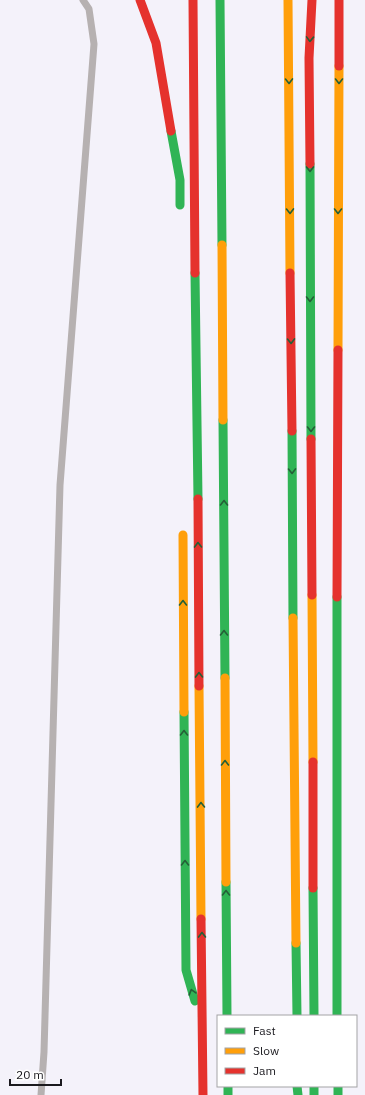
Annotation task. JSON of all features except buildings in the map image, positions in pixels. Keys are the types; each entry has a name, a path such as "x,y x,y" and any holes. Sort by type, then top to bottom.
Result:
{"highway":[{"path":"140,0 156,43 180,180 180,212"},
{"path":"192,0 203,1095"},
{"path":"220,0 227,1015"},
{"path":"288,0 297,1015"},
{"path":"312,0 309,74 314,1015"},
{"path":"338,1015 337,524 339,0"},
{"path":"182,523 186,970 203,1030"}],"lane":[{"path":"41,1095 44,1052 60,485 94,44 89,9 83,0"}],"traffic: fast":[{"path":"220,0 222,245"},
{"path":"171,131 180,180 180,205"},
{"path":"310,164 311,439"},
{"path":"195,273 198,499"},
{"path":"223,420 225,678"},
{"path":"292,431 293,618"},
{"path":"337,597 337,1015"},
{"path":"184,712 186,970 195,1001"},
{"path":"226,882 227,1015"},
{"path":"313,888 314,1015"},
{"path":"296,943 297,1015"},
{"path":"228,1087 228,1095"},
{"path":"297,1087 298,1095"},
{"path":"314,1087 314,1095"},
{"path":"338,1087 338,1095"}],"traffic: slow":[{"path":"288,0 290,273"},
{"path":"338,350 339,66"},
{"path":"222,245 223,420"},
{"path":"183,535 184,712"},
{"path":"312,595 313,762"},
{"path":"293,618 296,943"},
{"path":"225,678 226,882"},
{"path":"199,686 201,919"}],"traffic: jam":[{"path":"140,0 156,43 171,131"},
{"path":"193,0 195,273"},
{"path":"310,164 309,58 312,0"},
{"path":"339,0 339,66"},
{"path":"290,273 292,431"},
{"path":"337,597 338,350"},
{"path":"311,439 312,595"},
{"path":"198,499 199,686"},
{"path":"313,762 313,888"},
{"path":"201,919 203,1095"}]}
